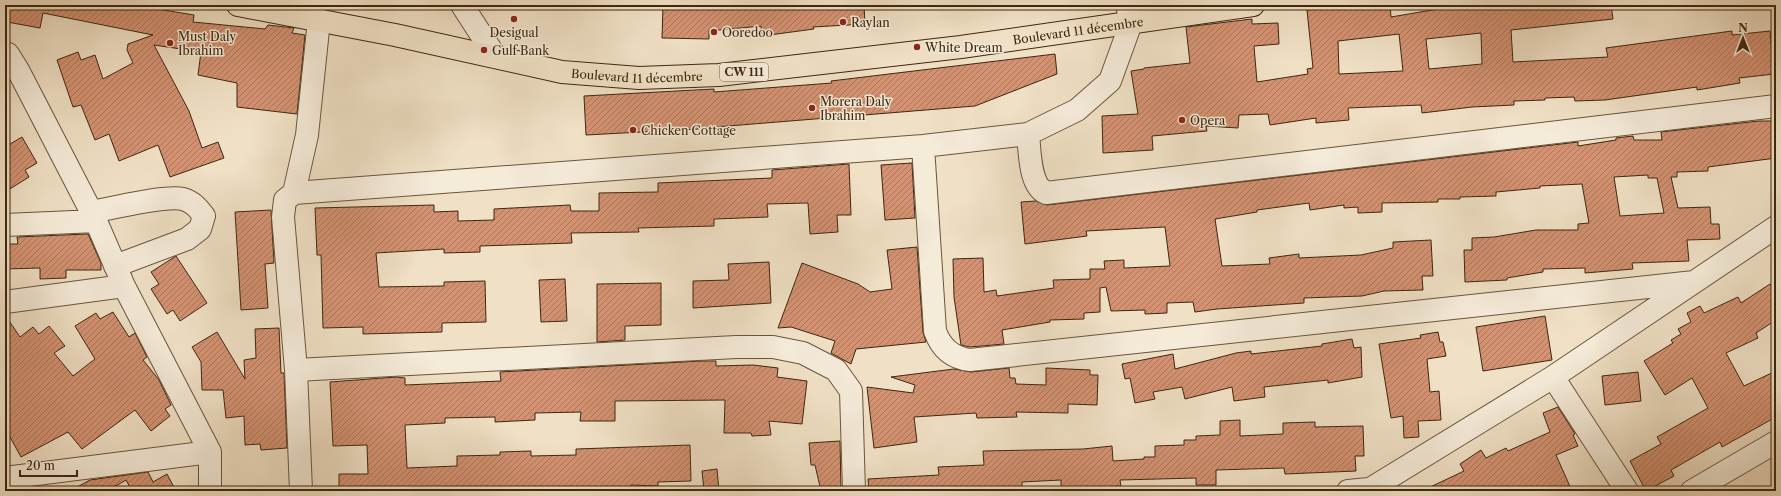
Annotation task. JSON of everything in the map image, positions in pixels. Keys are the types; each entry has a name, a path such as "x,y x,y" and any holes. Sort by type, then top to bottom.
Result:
{"main road":[{"name":"Boulevard 11 décembre","path":"238,5 495,56 562,72 639,78 719,76 953,48 1129,14 1253,5"}],"street":[{"path":"462,5 495,56"},
{"path":"294,192 923,146 1028,134 1077,110 1110,80 1129,14"},
{"path":"301,491 296,370 283,218 285,200 294,192 307,135 319,20"},
{"path":"5,53 8,54 18,70 94,217 124,286 210,452 210,491"},
{"path":"1028,134 1034,180 1038,187 1046,193 1776,106"},
{"path":"923,146 935,331 942,346 948,352 962,359 970,360 1694,282"},
{"path":"5,225 94,217 170,198 183,199 197,206 204,216 200,228 187,239 116,266"},
{"path":"1348,491 1368,490 1553,377 1776,227"},
{"path":"5,302 124,286"},
{"path":"296,370 736,346 773,347 803,352 836,370 851,391 854,491"},
{"path":"1553,377 1627,491"},
{"path":"1692,491 1776,442"},
{"path":"5,478 210,452"}],"building":[{"path":"10,5 133,5 194,15 193,22 265,29 268,25 294,28 292,33 305,35 297,114 237,107 237,83 198,75 201,52 154,45 189,111 202,148 218,142 224,158 170,177 158,145 119,161 109,134 95,140 81,105 73,107 57,60 78,52 81,60 95,55 103,79 133,63 127,50 128,44 153,35 43,13 40,28 7,22"},
{"path":"663,5 864,5 865,24 813,27 814,29 762,36 761,26 709,31 709,39 662,38"},
{"path":"1352,5 1390,5 1391,17 1444,8 1443,5 1611,5 1613,19 1511,30 1513,62 1608,57 1606,48 1732,31 1732,35 1770,31 1774,74 1739,78 1740,83 1697,90 1697,87 1605,100 1575,101 1574,97 1545,98 1545,100 1514,101 1514,105 1472,107 1422,113 1421,105 1348,108 1349,120 1316,123 1316,118 1270,125 1268,114 1239,115 1238,128 1206,126 1207,131 1152,136 1153,150 1103,153 1102,116 1138,114 1131,71 1144,68 1190,63 1186,27 1252,19 1252,24 1278,23 1279,44 1254,46 1257,82 1308,74 1307,69 1313,68 1307,10","holes":["1481,33 1482,64 1429,69 1426,39","1399,34 1403,71 1339,74 1338,41"]},
{"path":"1055,54 1057,74 975,106 716,128 586,135 584,96 714,89 714,92 832,83 831,81"},
{"path":"1759,121 1776,121 1776,158 1708,167 1708,171 1677,172 1677,177 1671,177 1678,208 1710,207 1711,224 1719,224 1720,239 1687,240 1689,261 1632,263 1633,269 1585,273 1585,268 1543,269 1543,272 1507,278 1507,280 1465,282 1464,250 1472,250 1472,238 1494,237 1536,230 1578,230 1578,224 1589,223 1582,184 1540,186 1540,188 1496,192 1496,196 1438,199 1438,202 1382,203 1382,212 1358,213 1358,207 1344,208 1344,205 1310,210 1309,203 1257,210 1257,212 1215,219 1222,266 1270,264 1269,258 1299,254 1299,258 1361,255 1393,248 1393,242 1431,240 1433,276 1422,276 1423,290 1384,291 1362,296 1304,298 1304,303 1195,312 1193,302 1167,303 1167,313 1145,314 1145,310 1111,311 1106,287 1100,288 1100,312 1084,313 1084,319 1050,320 1050,322 1002,330 1004,344 970,347 961,345 954,297 953,259 983,258 984,292 996,290 997,296 1054,288 1053,280 1090,279 1090,269 1105,269 1104,261 1124,260 1124,268 1170,266 1165,227 1086,231 1087,236 1025,244 1021,202 1036,201 1047,205 1578,142 1578,146 1633,136 1634,140 1662,140 1661,132","holes":["1648,175 1648,178 1657,178 1664,213 1620,216 1614,177"]},
{"path":"22,137 37,163 25,170 29,177 5,192 5,147"},
{"path":"912,163 915,218 885,220 881,165"},
{"path":"849,164 851,215 837,215 838,232 810,234 808,203 767,204 768,217 714,219 714,226 638,228 639,232 571,233 572,243 480,246 480,252 444,253 444,249 376,253 379,287 444,286 444,282 485,281 486,322 442,323 442,332 363,334 363,327 323,328 321,255 317,255 315,208 434,205 434,212 458,211 458,221 494,220 494,209 570,205 571,211 599,211 599,193 658,192 658,183 772,178 772,170"},
{"path":"271,210 274,263 265,264 268,308 241,310 235,212"},
{"path":"88,234 101,263 101,270 66,270 66,278 40,279 40,268 5,269 5,244 18,244 17,237"},
{"path":"917,247 923,332 926,342 856,349 851,364 831,353 835,341 791,327 778,328 802,263 858,284 870,292 892,289 887,250"},
{"path":"176,256 207,303 180,321 173,310 167,314 151,289 159,284 151,272"},
{"path":"769,262 771,303 693,308 693,281 729,280 728,264"},
{"path":"565,279 567,321 541,322 539,280"},
{"path":"661,283 661,325 625,326 625,340 597,342 597,284"},
{"path":"1770,284 1776,292 1776,320 1756,333 1758,338 1726,353 1744,386 1776,371 1776,417 1722,447 1720,442 1671,470 1674,476 1646,491 1630,461 1661,444 1657,437 1708,408 1692,378 1665,395 1644,361 1673,343 1671,340 1681,334 1678,329 1691,322 1687,313 1700,306 1704,313 1738,297 1741,303"},
{"path":"113,312 129,337 135,333 147,357 143,360 159,380 171,405 165,409 170,416 151,431 135,410 82,449 68,432 21,457 5,428 5,315 20,337 33,327 39,334 49,326 65,346 54,353 73,376 95,359 75,326 96,313 100,319"},
{"path":"1545,316 1552,360 1483,371 1476,327"},
{"path":"279,328 281,373 284,373 287,448 261,450 260,444 245,445 244,416 226,418 223,390 202,390 201,362 192,347 217,332 245,379 244,360 256,358 255,329"},
{"path":"1438,332 1440,342 1443,342 1446,356 1427,359 1430,392 1439,391 1441,420 1418,421 1419,437 1404,438 1403,416 1391,418 1379,344 1421,338 1420,335"},
{"path":"1352,339 1354,348 1361,347 1362,377 1328,383 1328,380 1264,387 1265,397 1234,401 1232,387 1185,399 1182,387 1153,392 1155,399 1135,403 1130,378 1125,379 1122,364 1173,354 1175,369 1236,353 1251,351 1251,354 1322,346 1322,344"},
{"path":"716,361 716,366 753,365 778,368 777,377 807,381 802,424 769,421 771,435 752,436 751,433 724,433 725,400 615,401 615,421 580,421 581,412 535,413 535,420 495,422 495,417 445,418 445,423 405,425 407,468 457,466 457,456 500,455 500,452 531,451 531,456 576,455 576,449 690,445 691,481 658,482 658,486 631,485 631,491 339,491 339,474 368,474 367,445 333,446 330,382 396,377 405,378 405,385 501,381 500,372"},
{"path":"1009,368 1010,378 1015,378 1016,384 1046,385 1046,368 1090,370 1090,375 1098,375 1097,405 1068,404 1068,413 1016,412 1017,417 977,418 976,413 914,417 917,442 874,448 867,387 913,393 915,385 891,377 954,369 971,372"},
{"path":"1638,372 1641,401 1605,405 1602,376"},
{"path":"1558,407 1575,434 1573,435 1578,446 1556,455 1572,491 1422,491 1464,471 1460,464 1481,450 1486,458 1506,448 1508,451 1550,432 1543,413"},
{"path":"1240,420 1240,436 1283,434 1283,423 1315,422 1315,427 1363,426 1364,456 1355,456 1356,471 1285,474 1284,468 1216,470 1216,485 1196,485 1196,478 1120,480 1121,486 1061,489 1061,480 1022,482 1022,488 984,491 869,491 868,479 939,475 938,467 984,465 983,451 1083,449 1112,446 1113,461 1155,457 1155,446 1184,445 1184,440 1196,440 1196,436 1220,435 1220,421"},
{"path":"840,441 841,491 821,491 815,465 811,465 809,443"},
{"path":"717,469 719,491 704,491 702,471"},
{"path":"148,472 153,482 167,474 176,491 132,491 126,480 107,491 70,491 90,480"}],"place":[{"name":"Desigual","path":"514,19"},
{"name":"Raylan","path":"843,22"},
{"name":"Ooredoo","path":"714,32"},
{"name":"Must Daly Ibrahim","path":"170,43"},
{"name":"White Dream","path":"917,47"},
{"name":"Gulf Bank","path":"484,50"},
{"name":"Morera Daly Ibrahim","path":"812,108"},
{"name":"Opera","path":"1182,120"},
{"name":"Chicken Cottage","path":"633,130"}]}
